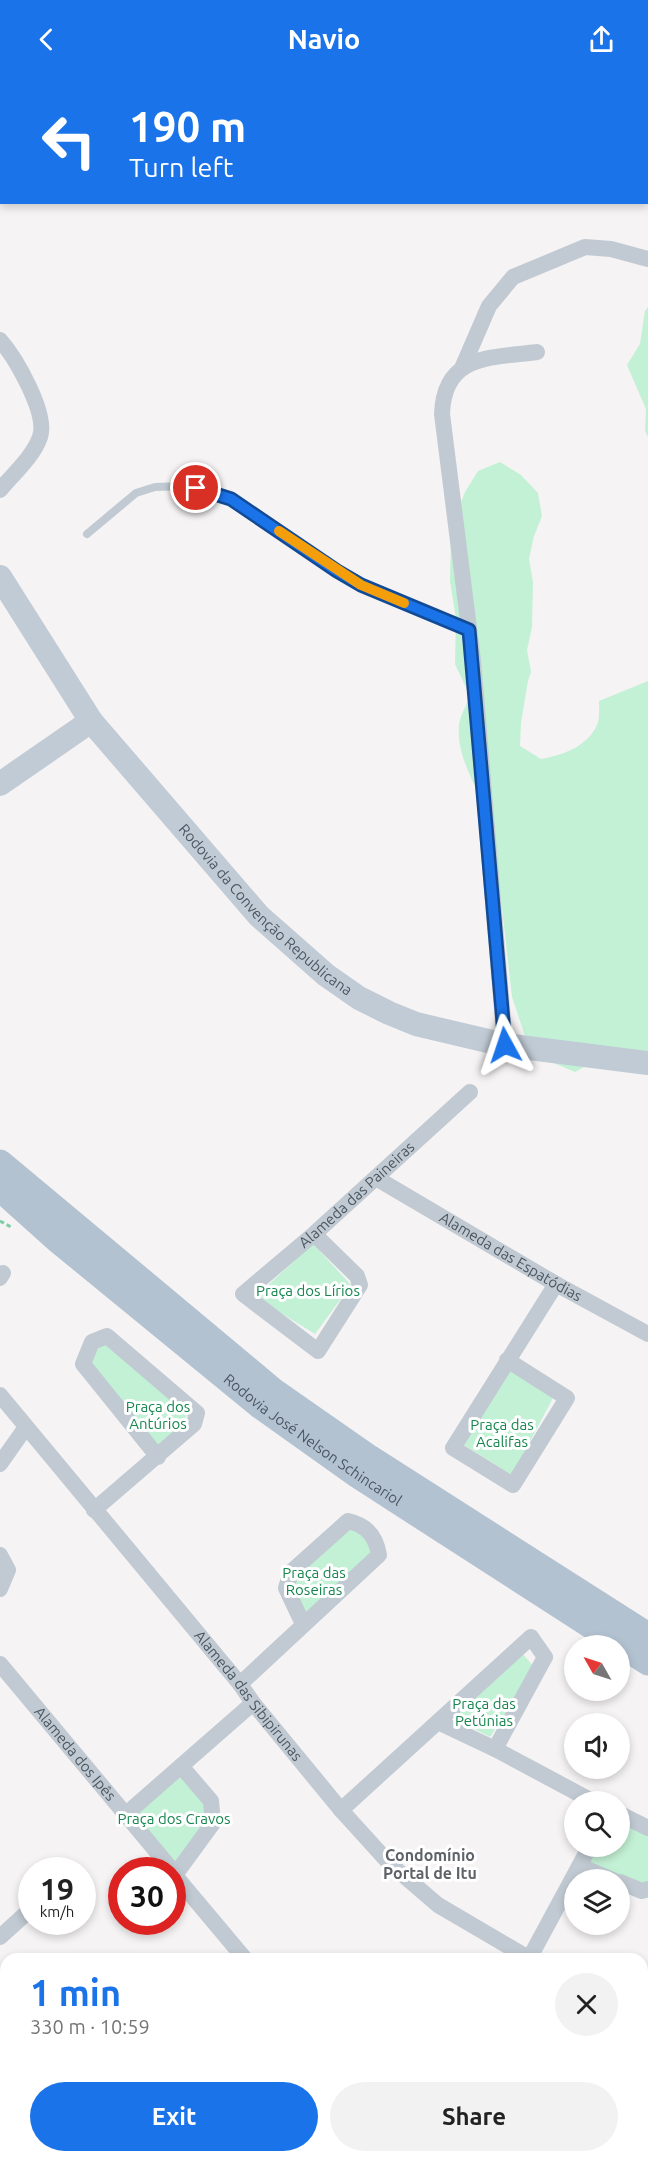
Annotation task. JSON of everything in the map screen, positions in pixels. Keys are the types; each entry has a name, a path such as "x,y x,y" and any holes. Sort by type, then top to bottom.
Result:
{"main road":[{"name":"Rodovia da Convenção Republicana","path":"0,577 91,721 259,916 326,975 359,998 389,1013 436,1029 505,1045 648,1063"},
{"path":"0,784 91,721"},
{"name":"Rodovia José Nelson Schincariol","path":"0,1163 273,1391 369,1458 648,1636"},
{"name":"Rodovia José Nelson Schincariol","path":"0,1188 57,1239 261,1406 358,1475 648,1662"}],"street":[{"path":"464,366 489,306 513,277 585,247 611,249 648,259"},
{"path":"0,340 11,352 39,410 42,425 40,438 0,490"},
{"path":"505,1045 469,630 442,399 450,380 464,366 477,360 537,352"},
{"name":"Alameda das Paineiras","path":"314,1234 357,1276 360,1285 318,1351 243,1294 314,1234 470,1092"},
{"name":"Alameda das Espatódias","path":"376,1178 556,1284 648,1334"},
{"path":"507,1360 567,1398 513,1485 453,1448 507,1360 556,1284"},
{"path":"94,1510 158,1457 194,1424 197,1413 107,1336 92,1342 83,1364 158,1457"},
{"name":"Alameda das Sibipirunas","path":"0,1395 240,1684 341,1810 389,1863 438,1905 520,1953"},
{"path":"0,1464 26,1427"},
{"path":"240,1684 379,1555 378,1544 373,1534 348,1521 291,1572 286,1588 303,1624"},
{"path":"0,1555 8,1570 0,1589"},
{"path":"341,1810 531,1637 545,1657 495,1749"},
{"name":"Alameda dos Ipês","path":"0,1664 161,1857"},
{"path":"126,1815 253,1703"},
{"path":"438,1722 495,1749 573,1791"},
{"path":"181,1766 211,1801 213,1824 186,1857"},
{"path":"630,1819 648,1828"},
{"path":"533,1953 584,1857"},
{"path":"580,1866 587,1869"},
{"path":"630,1886 642,1891 648,1889"},
{"name":"Alameda dos Ipês","path":"186,1888 240,1953"},
{"path":"0,1937 18,1921"}],"lane":[{"path":"87,534 136,493 155,487 184,486 208,491 231,499 361,585 469,630"}],"green space":[{"path":"648,307 648,437 645,431 646,409 627,365 640,344 645,311"},
{"path":"500,462 521,475 538,493 542,516 534,536 529,559 533,582 532,627 527,650 531,672 521,723 520,746 541,759 574,749 593,733 599,717 599,701 648,681 648,1056 584,1067 575,1072 556,1064 538,1051 525,1036 512,997 493,828 469,773 459,739 459,722 469,694 455,664 456,619 450,581 451,536 465,492 478,471"},
{"name":"Praça dos Lírios","path":"313,1244 351,1285 315,1334 255,1297"},
{"name":"Praça dos Antúrios","path":"106,1342 188,1411 183,1426 155,1448 87,1364 95,1347"},
{"name":"Praça das Acalifas","path":"508,1368 553,1398 512,1475 464,1445"},
{"name":"Praça das Roseiras","path":"355,1526 376,1553 304,1616 290,1589 294,1573"},
{"name":"Praça das Petúnias","path":"522,1653 535,1668 490,1737 453,1718"},
{"name":"Praça dos Cravos","path":"181,1768 209,1801 211,1823 186,1857 162,1857 128,1816"},
{"path":"630,1825 648,1834 648,1883 637,1885 630,1882 630,1869 595,1869 587,1866 592,1857 630,1857"}],"slow traffic":[{"path":"279,531 361,585 404,603"}],"district":[{"name":"Condomínio Portal de Itu","path":"430,1864"}],"route":[{"path":"196,488 231,499 361,585 469,630 505,1045"}]}
